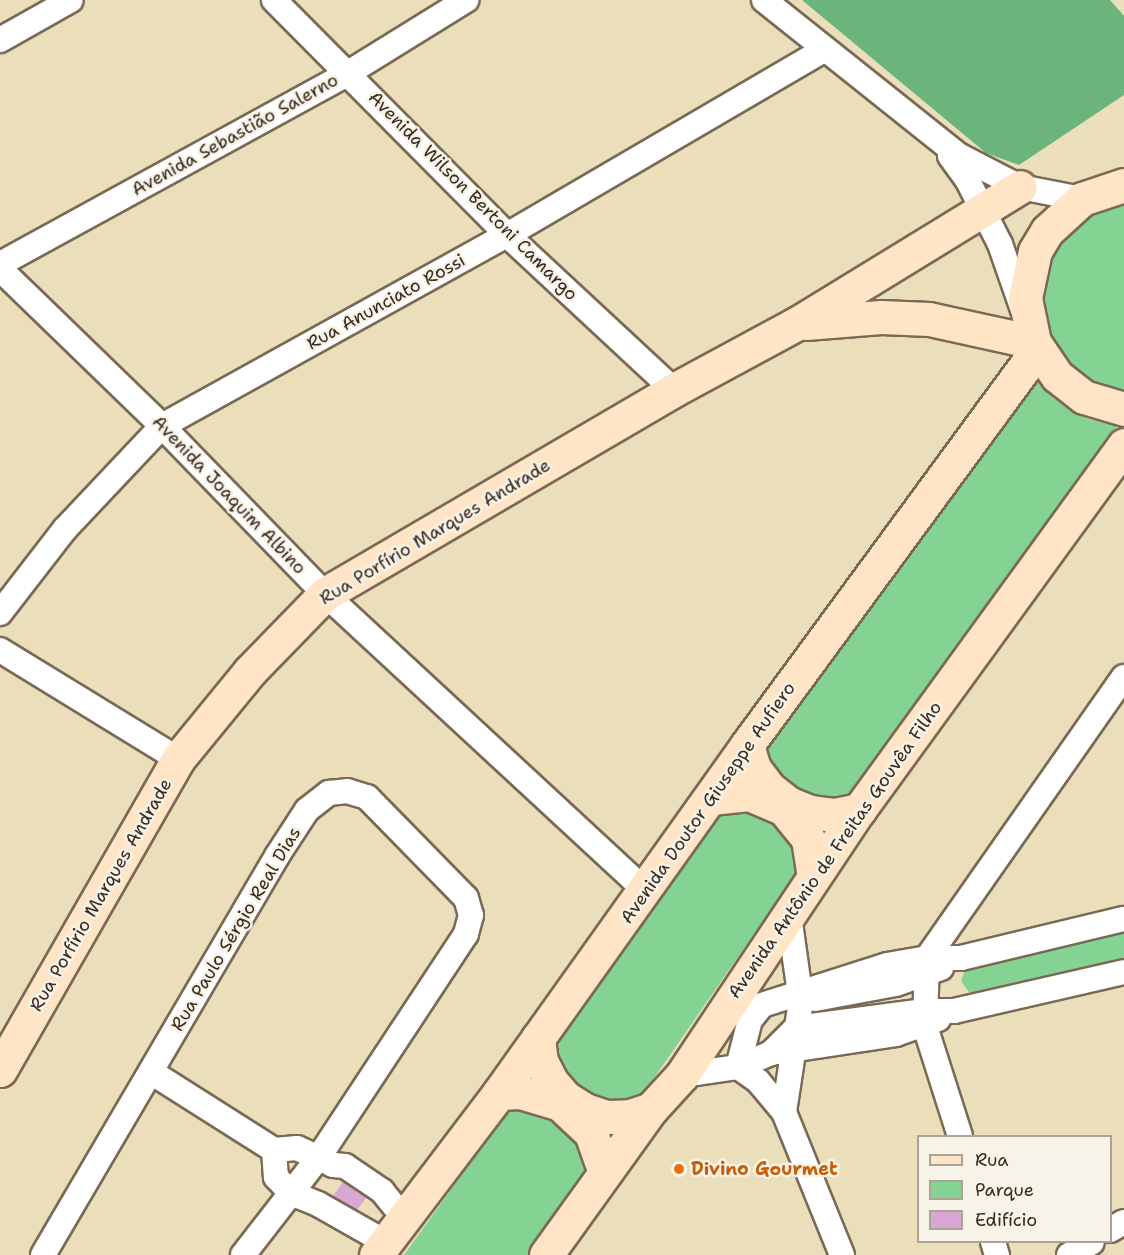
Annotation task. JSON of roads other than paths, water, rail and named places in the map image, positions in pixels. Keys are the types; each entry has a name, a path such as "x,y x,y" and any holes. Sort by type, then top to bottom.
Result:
{"street":[{"path":"0,40 71,0"},
{"name":"Avenida Wilson Bertoni Camargo","path":"274,0 350,72 507,235 674,390"},
{"name":"Avenida Sebastião Salerno","path":"0,264 350,72 466,0"},
{"path":"764,0 823,50 932,132 958,156 1020,187 1082,199"},
{"name":"Rua Anunciato Rossi","path":"0,613 65,529 162,426 507,235 823,50"},
{"path":"932,132 967,179 1000,244 1033,337 1057,376 1084,397 1124,409"},
{"path":"1033,337 1028,274 1035,251 1052,225 1082,199 1124,185"},
{"name":"Rua Porfírio Marques Andrade","path":"5,1050 178,759 250,671 325,594 674,390 798,324 984,213 1020,187"},
{"name":"Avenida Joaquim Albino","path":"0,269 162,426 325,594 646,891"},
{"name":"Rua Porfírio Marques Andrade","path":"798,324 881,317 929,320 1033,337"},
{"name":"Avenida Doutor Giuseppe Aufiero","path":"381,1249 401,1209 499,1093 646,891 1033,337"},
{"name":"Avenida Antônio de Freitas Gouvêa Filho","path":"546,1255 651,1109 682,1075 859,810 1124,445"},
{"path":"0,650 178,759"},
{"path":"960,1135 925,992 1124,677"},
{"path":"747,745 754,768 768,788 788,803 819,813 859,810"},
{"name":"Rua Paulo Sérgio Real Dias","path":"43,1255 307,810 329,793 347,791 367,797 466,897 471,915 466,934 326,1161 291,1193 243,1255"},
{"path":"711,798 749,794 784,809 808,839 814,876"},
{"path":"784,1112 787,1044 795,997 789,916"},
{"path":"682,1075 738,1067 787,1044 925,992 962,958 1124,919"},
{"path":"738,1067 750,1020 762,1005 795,997 887,965 954,1011 1124,972"},
{"path":"538,1038 541,1061 551,1081 566,1098 585,1110 607,1117 651,1109"},
{"path":"738,1067 758,1081 784,1112 842,1255"},
{"path":"151,1072 274,1150 297,1148 326,1161 338,1174 379,1203 401,1209"},
{"path":"499,1093 520,1092 560,1104 591,1134 605,1173"},
{"path":"274,1150 276,1177 291,1193 318,1204 381,1249"},
{"path":"1069,1255 1090,1243"}],"place":[{"name":"Divino Gourmet","path":"679,1169"}]}
